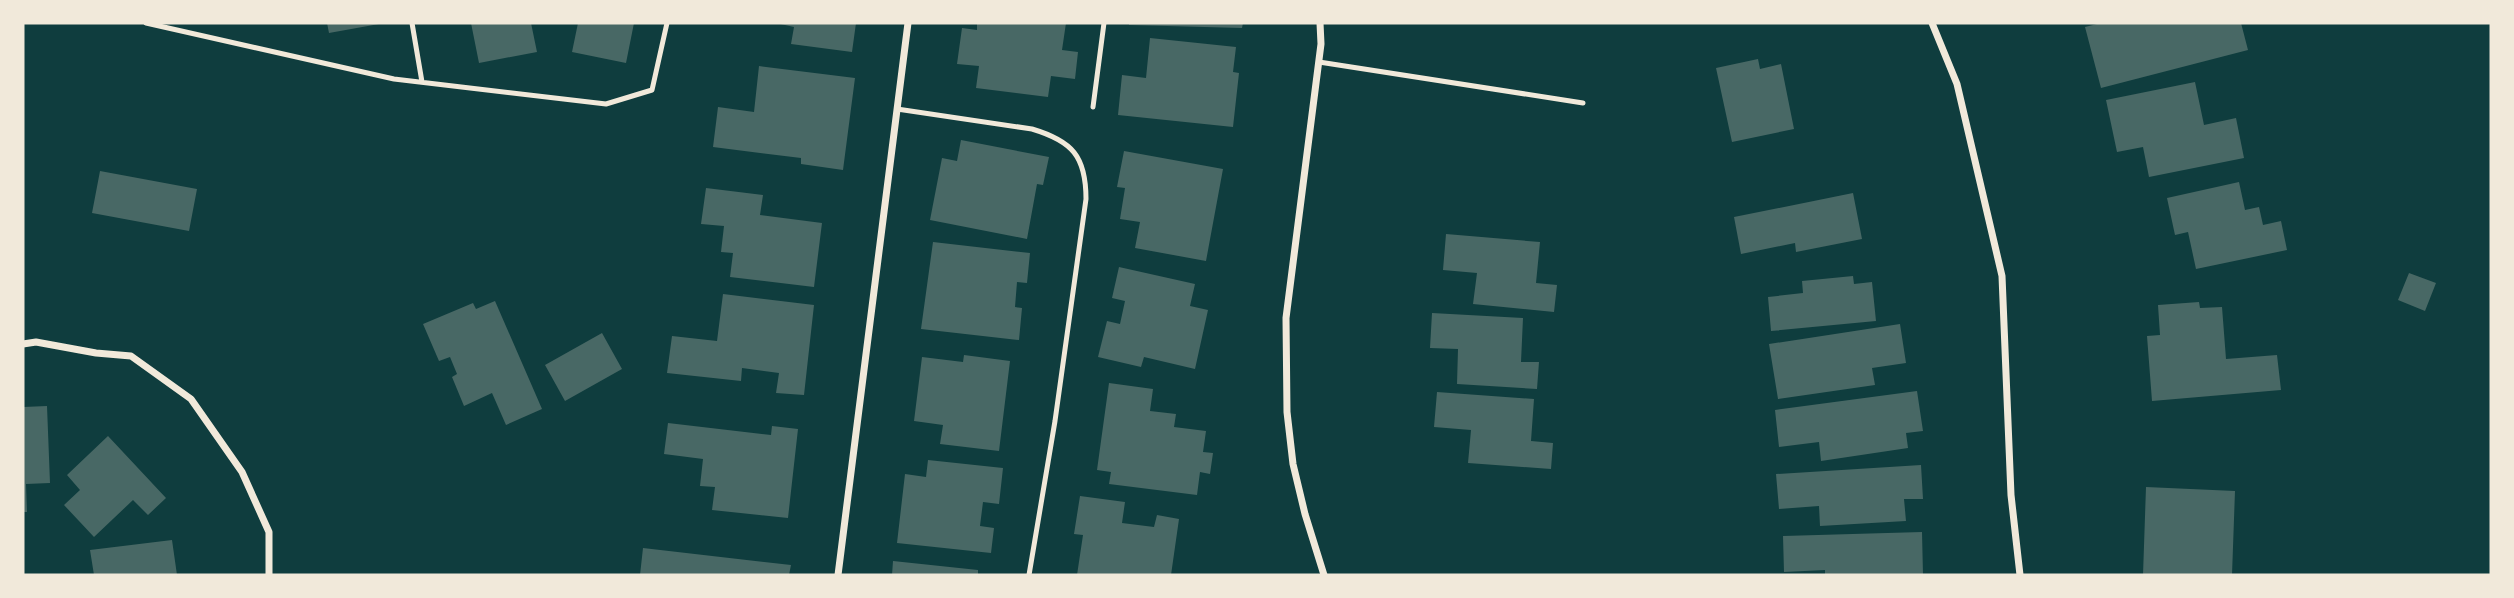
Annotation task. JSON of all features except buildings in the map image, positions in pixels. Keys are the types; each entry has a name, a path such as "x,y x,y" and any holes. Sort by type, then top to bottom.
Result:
{"street":[{"path":"838,575 908,23"},
{"path":"1320,23 1319,62 1286,318 1287,412 1293,464 1324,575"},
{"path":"1932,23 1957,84 2002,276 2011,495 2020,575"},
{"path":"23,344 36,342 96,353 131,356 191,399 242,472 269,532 269,575"}],"lane":[{"path":"146,23 394,79 606,104 652,90 667,23"},
{"path":"412,23 422,82"},
{"path":"1093,107 1104,23"},
{"path":"1319,62 1583,103"},
{"path":"897,109 1032,129 1052,135 1078,155 1084,171 1086,199 1055,421 1029,575"}]}
